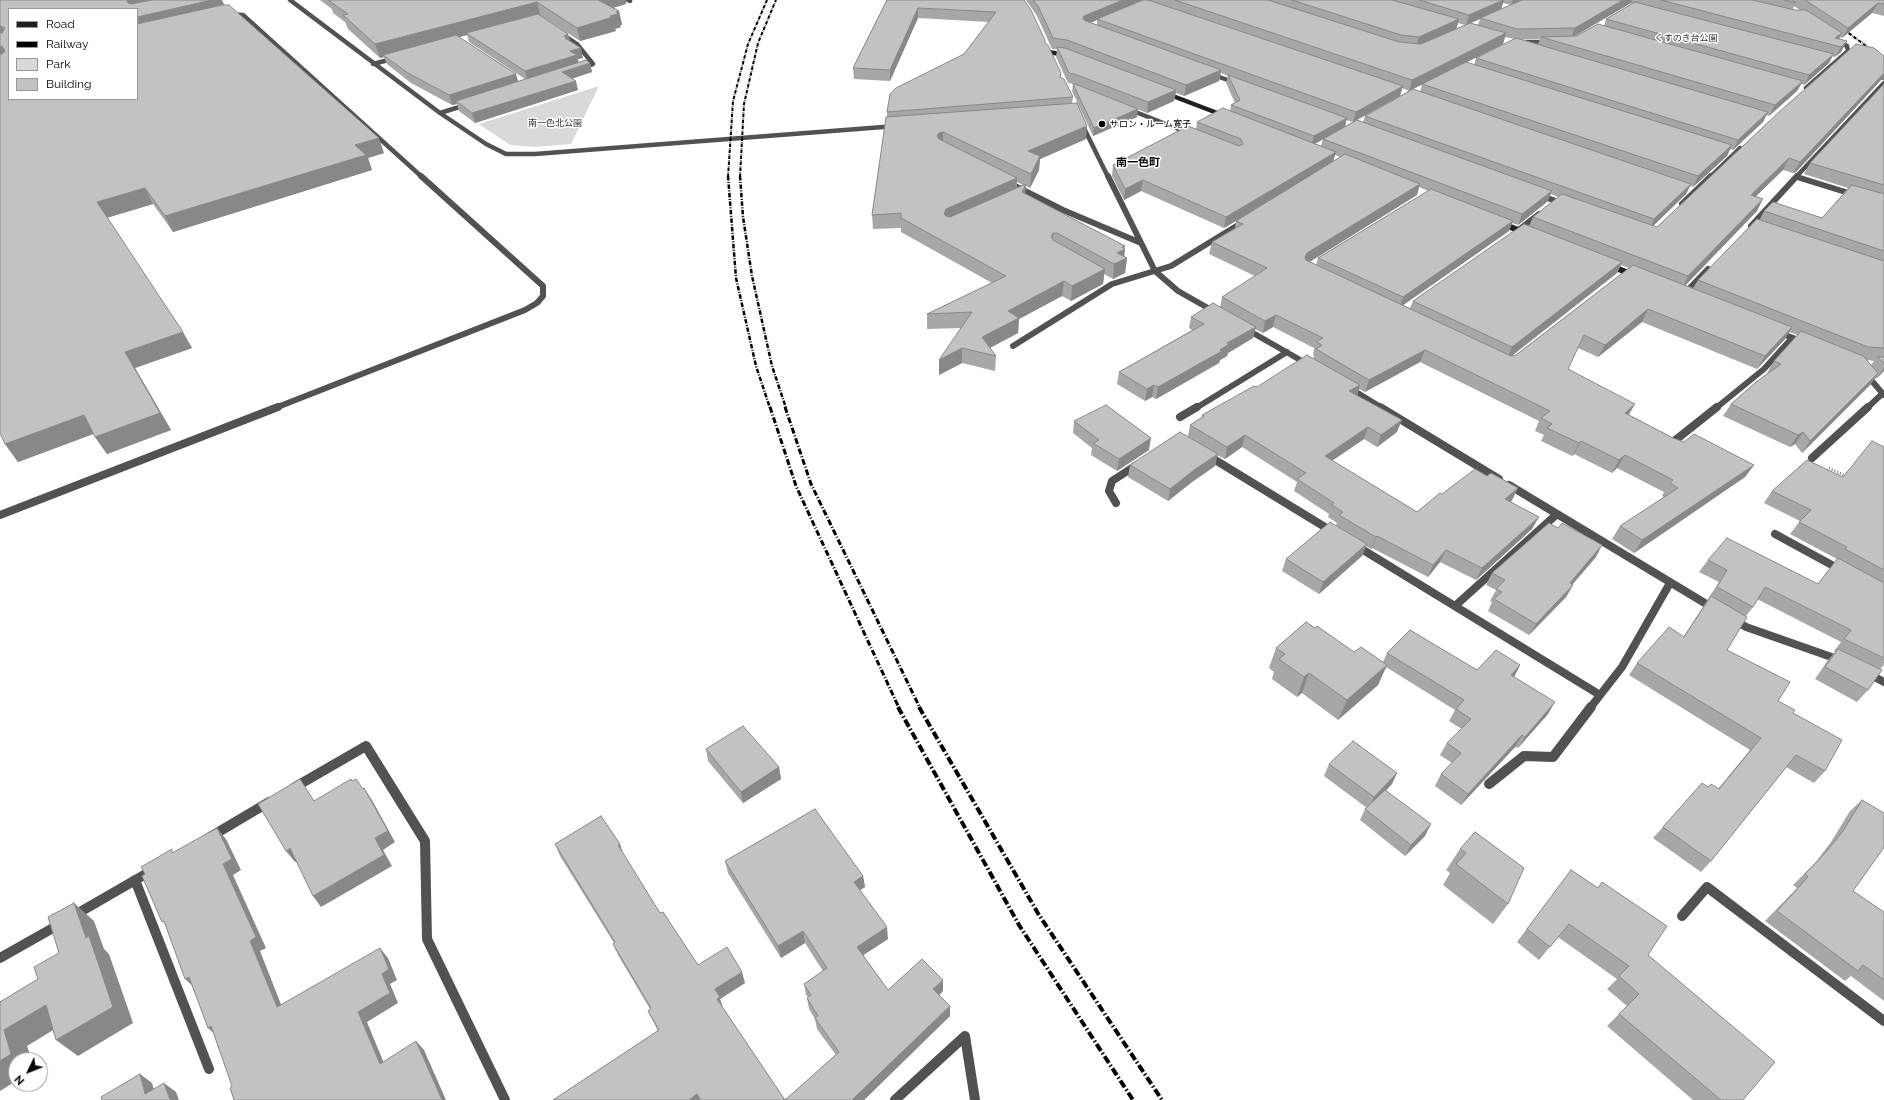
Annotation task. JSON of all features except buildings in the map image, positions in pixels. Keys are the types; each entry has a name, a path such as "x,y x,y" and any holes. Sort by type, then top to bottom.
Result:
{"street":[{"path":"290,0 440,113 486,144 506,154 535,154 900,125"},
{"path":"0,515 525,310 537,303 543,296 543,286 243,15 235,14 219,16"},
{"path":"559,32 577,44 593,64 578,69"},
{"path":"1797,87 1804,90 1848,51 1847,46 1828,33"},
{"path":"1528,48 1515,43 1558,42"},
{"path":"1051,58 1047,49 1073,57"},
{"path":"373,64 402,56"},
{"path":"1828,59 1835,61"},
{"path":"1205,72 1242,86"},
{"path":"1744,233 1884,83"},
{"path":"1162,92 1229,118"},
{"path":"440,113 476,101"},
{"path":"1120,105 1194,135"},
{"path":"1079,118 1155,271 1178,290 1218,314"},
{"path":"1678,208 1744,144"},
{"path":"1726,152 1734,154"},
{"path":"1797,177 1862,197"},
{"path":"998,178 1063,210 1141,243"},
{"path":"1687,189 1694,192"},
{"path":"1020,195 1027,192"},
{"path":"1533,192 1570,206"},
{"path":"1550,206 1556,200"},
{"path":"1512,235 1543,210"},
{"path":"1013,346 1112,284 1171,266 1250,218"},
{"path":"1497,222 1533,236"},
{"path":"1751,226 1758,228"},
{"path":"1604,264 1640,278"},
{"path":"1683,294 1711,266"},
{"path":"1620,277 1626,272"},
{"path":"1106,280 1112,284"},
{"path":"1676,292 1691,297"},
{"path":"1239,325 1313,367"},
{"path":"1770,329 1814,346"},
{"path":"1668,446 1764,369 1792,338"},
{"path":"1180,417 1287,352"},
{"path":"1812,458 1883,394 1862,370"},
{"path":"1340,382 1670,583 1746,627 1829,655 1884,682"},
{"path":"1198,450 1600,695"},
{"path":"1116,503 1109,491 1112,481 1145,459"},
{"path":"1455,606 1557,514"},
{"path":"1775,534 1850,575"},
{"path":"1489,784 1524,756 1553,757 1622,667 1670,583"},
{"path":"203,841 366,746 425,841 427,939 505,1100"},
{"path":"0,958 162,864"},
{"path":"135,880 209,1069"},
{"path":"1682,916 1707,887 1884,1021"},
{"path":"895,1100 965,1036 975,1100"}],"path":[{"path":"1812,458 1849,478"}],"green space":[{"name":"南一色北公園","path":"599,86 571,144 535,147 510,145 479,124"}],"railway":[{"path":"728,176 733,101 748,44 767,0"},
{"path":"740,176 744,104 758,43 776,0"},
{"path":"1839,26 1884,59"},
{"path":"728,176 736,278 756,366 770,408"},
{"path":"740,176 743,217 752,276 772,366 786,408"},
{"path":"770,407 796,486 899,708"},
{"path":"785,407 811,484 920,708"},
{"path":"898,707 1019,925 1133,1100"},
{"path":"919,707 1039,915 1162,1100"}],"place":[{"name":"サロン・ルーム寛子","path":"1102,124"}],"district":[{"name":"南一色町","path":"1138,163"}],"park label":[{"name":"くすのき台公園","path":"1686,38"}]}
